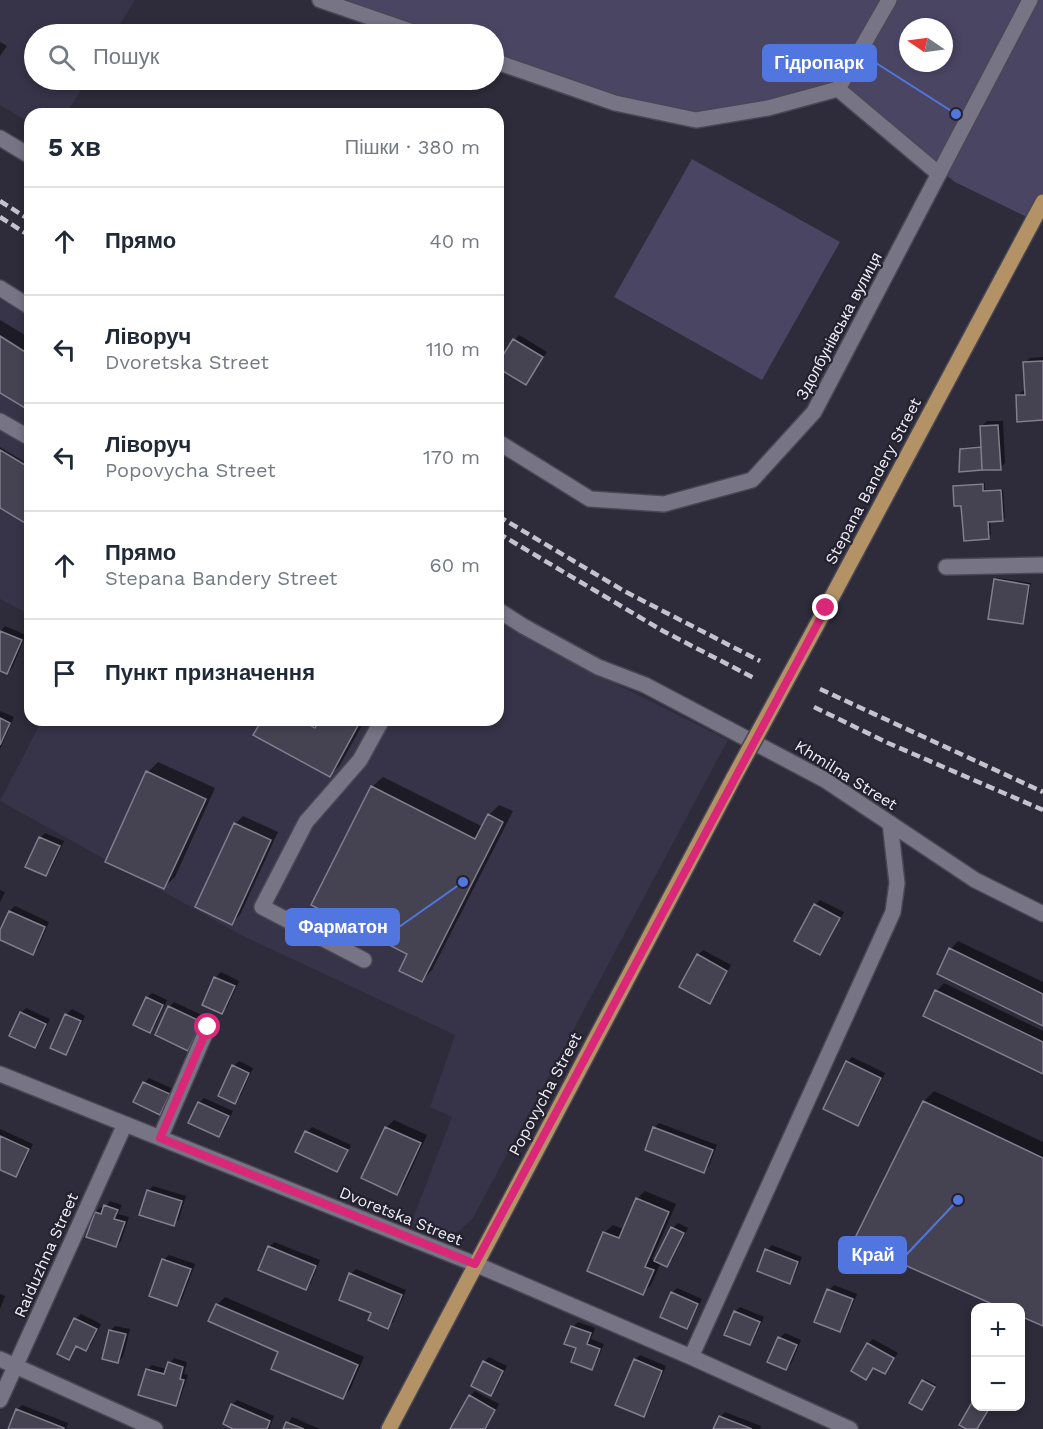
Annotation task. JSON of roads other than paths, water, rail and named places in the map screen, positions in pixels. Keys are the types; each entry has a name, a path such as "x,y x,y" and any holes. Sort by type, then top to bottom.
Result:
{"main road":[{"name":"Stepana Bandery Street","path":"734,777 1043,202"},
{"name":"Popovycha Street","path":"389,1429 734,777"}],"street":[{"path":"320,0 390,24"},
{"path":"504,64 615,103 696,120 768,108 838,89 889,0"},
{"path":"504,446 590,499 664,504 752,480 814,412 1030,0"},
{"path":"838,89 939,174"},
{"path":"0,138 24,152"},
{"path":"0,288 24,304"},
{"path":"0,422 24,435"},
{"path":"946,567 1043,565"},
{"name":"Khmilna Street","path":"504,614 598,667 645,685 825,780 975,880 1043,914"},
{"path":"364,960 262,907 306,822 360,760 379,726"},
{"path":"691,1357 893,912 897,883 890,823"},
{"path":"160,1138 208,1027"},
{"name":"Dvoretska Street","path":"0,1074 475,1264 691,1357 850,1429"},
{"name":"Raiduzhna Street","path":"0,1400 125,1124"},
{"path":"0,1359 155,1429"}],"railway":[{"path":"0,201 24,216"},
{"path":"0,217 24,232"},
{"path":"504,520 624,591 760,661"},
{"path":"504,537 663,631 756,679"},
{"path":"820,689 1043,792"},
{"path":"814,707 888,743 1043,810"}],"place":[{"name":"Гідропарк","path":"956,114"},
{"name":"Фарматон","path":"463,882"},
{"name":"Край","path":"958,1200"}]}
